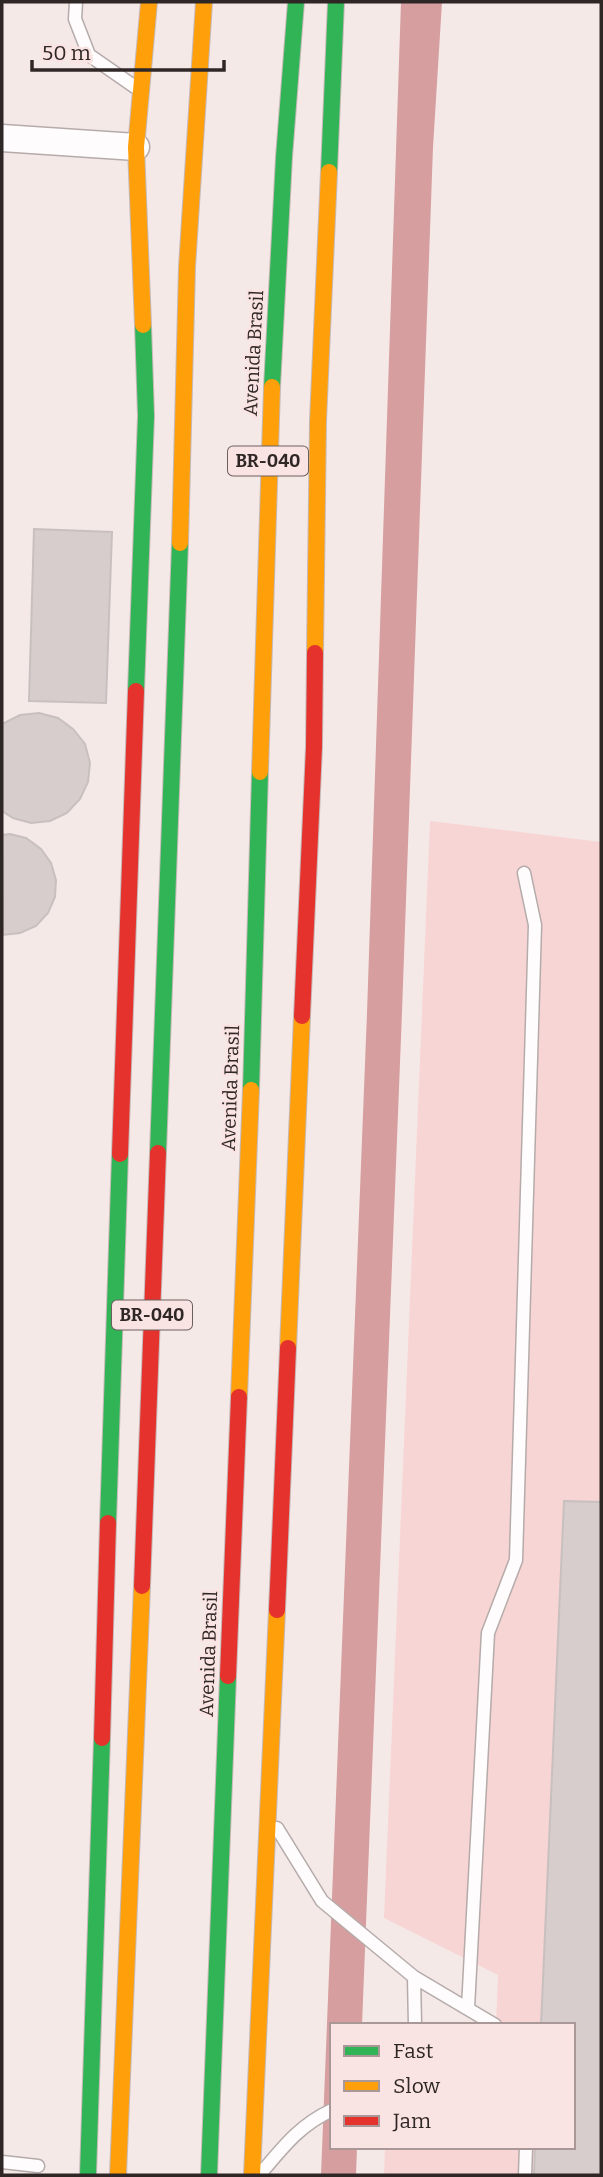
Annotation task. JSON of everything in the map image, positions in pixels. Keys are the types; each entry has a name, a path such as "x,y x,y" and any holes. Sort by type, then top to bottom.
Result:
{"highway":[{"path":"88,2175 146,415 136,147 149,2"},
{"name":"BR-040","path":"118,2175 140,1648 183,455 187,267 204,2"},
{"name":"Avenida Brasil","path":"209,2175 257,921 268,453 284,157 296,2"},
{"path":"252,2175 314,747 318,421 337,2"},
{"path":"173,244 171,352 183,455"},
{"path":"300,569 318,421"},
{"path":"257,921 277,759"}],"street":[{"path":"2,138 136,147"}],"lane":[{"path":"76,2 75,19 89,55 140,91"},
{"path":"468,2008 488,1633 516,1560 535,925 524,873"},
{"path":"267,1813 322,1901 414,1977 492,2023"},
{"path":"414,1977 415,2023"},
{"path":"259,2175 297,2131 314,2118 330,2111"},
{"path":"525,2175 526,2149"},
{"path":"2,2162 38,2166"}],"shaded area":[{"path":"401,2 442,2 433,147 362,2023 330,2023 330,2149 357,2149 356,2175 321,2175 367,1013"},
{"path":"430,821 601,842 601,2175 384,2175 385,2149 575,2149 575,2023 496,2023 498,1975 384,1918"}],"building":[{"path":"34,529 112,532 106,703 29,701"},
{"path":"39,713 58,718 73,729 85,744 90,763 88,782 80,799 67,813 50,821 31,823 13,818 2,811 2,724 20,715"},
{"path":"2,835 26,838 41,849 51,863 56,880 55,897 48,913 36,926 20,933 3,935"},
{"path":"564,1501 601,1502 601,2175 534,2175 535,2149 575,2149 575,2023 541,2023"}],"traffic: fast":[{"path":"272,387 284,157 296,2"},
{"path":"329,172 336,2"},
{"path":"136,691 146,416 143,325"},
{"path":"158,1153 180,543"},
{"path":"251,1090 260,772"},
{"path":"108,1523 120,1154"},
{"path":"209,2175 228,1676"},
{"path":"88,2175 102,1738"}],"traffic: slow":[{"path":"143,325 136,147 149,2"},
{"path":"180,543 187,267 204,2"},
{"path":"315,653 318,421 329,172"},
{"path":"260,772 272,387"},
{"path":"288,1348 302,1016"},
{"path":"239,1397 251,1090"},
{"path":"118,2175 142,1586"},
{"path":"252,2175 277,1610"}],"traffic: jam":[{"path":"302,1016 314,747 315,653"},
{"path":"120,1154 136,691"},
{"path":"142,1586 158,1153"},
{"path":"277,1610 288,1348"},
{"path":"228,1676 239,1397"},
{"path":"102,1738 108,1523"}]}
